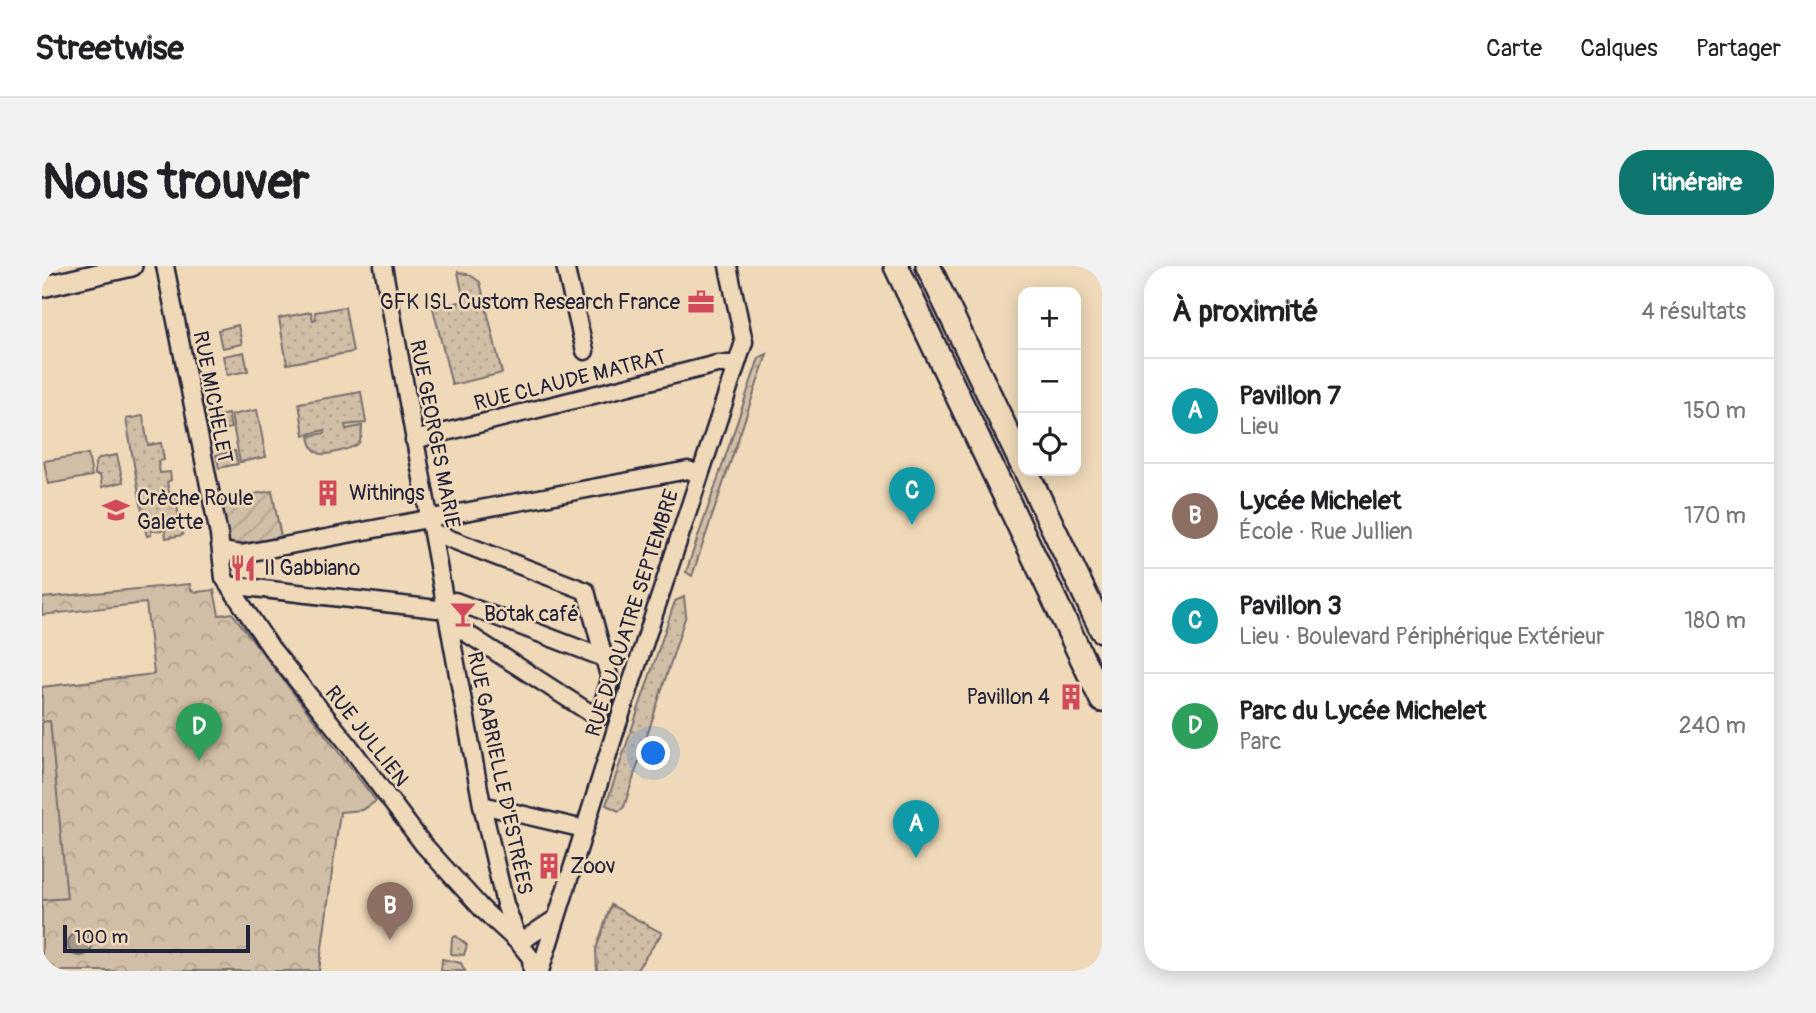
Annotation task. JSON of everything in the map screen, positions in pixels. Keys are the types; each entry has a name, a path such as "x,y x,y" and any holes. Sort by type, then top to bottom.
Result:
{"highway":[{"path":"896,266 1102,700"},
{"path":"928,266 1018,455"},
{"path":"1028,476 1102,631"}],"main road":[{"path":"42,287 132,266"}],"street":[{"name":"RUE MICHELET","path":"165,266 226,582"},
{"name":"RUE GEORGES MARIE","path":"383,266 446,610"},
{"path":"565,266 586,351"},
{"name":"RUE DU QUATRE SEPTEMBRE","path":"540,971 744,342 728,266"},
{"name":"RUE CLAUDE MATRAT","path":"414,439 717,365 736,364"},
{"path":"222,551 234,555 431,525 688,470 699,474"},
{"path":"226,582 446,610 460,629 598,718 610,680 586,591 431,525"},
{"name":"RUE JULLIEN","path":"226,582 271,648 423,844 486,912 519,943"},
{"path":"446,610 455,601 604,658"},
{"name":"RUE GABRIELLE D'ESTRÉES","path":"446,610 482,805 505,904 519,943"},
{"path":"482,805 584,829"},
{"path":"486,912 497,913 505,904"},
{"path":"519,943 555,919"},
{"path":"519,943 542,945 552,937"},
{"path":"519,943 522,971"},
{"path":"519,943 531,958 531,971"}],"green space":[{"path":"458,272 470,275 480,282 502,373 452,385 433,308 464,301"},
{"path":"345,307 353,352 287,364 279,318 311,312 313,320 316,319 315,312"},
{"path":"238,325 242,344 222,348 218,330"},
{"path":"244,352 248,371 227,375 223,356"},
{"path":"767,354 692,576 686,572 759,358"},
{"path":"361,392 366,423 345,425 346,429 362,426 359,443 330,453 322,454 316,451 309,436 325,433 325,430 304,435 299,403"},
{"path":"257,410 266,457 240,462 231,415"},
{"path":"228,414 231,428 214,432 211,417"},
{"path":"143,416 148,445 161,443 164,460 158,461 160,473 170,472 171,480 167,482 169,493 174,492 183,535 166,538 165,530 151,531 151,535 147,536 126,419"},
{"path":"235,451 238,464 219,468 216,455"},
{"path":"88,454 92,476 48,484 44,461"},
{"path":"117,455 123,482 102,487 100,475 95,475 95,463 100,458"},
{"path":"272,491 281,537 234,545 229,541 221,500"},
{"path":"190,584 191,590 197,592 214,590 219,615 232,613 376,801 363,810 340,812 319,971 42,971 42,900 66,898 50,722 42,722 42,687 154,674 146,603 42,615 42,598"},
{"path":"684,597 686,615 624,807 619,811 606,805 675,601"},
{"path":"50,721 67,898 42,900 42,722"},
{"path":"611,905 662,933 636,971 597,971 596,949"},
{"path":"456,936 467,945 464,955 451,954 452,938"},
{"path":"442,959 461,963 465,971 441,971"}],"shaded area":[{"path":"80,932 91,939 92,944 85,955 80,956 69,949 68,944 75,933"}],"place":[{"name":"GFK ISL Custom Research France","path":"701,302"},
{"name":"Withings","path":"328,493"},
{"name":"Crèche Roule Galette","path":"116,510"},
{"name":"Pavillon 3","path":"912,525"},
{"name":"Il Gabbiano","path":"243,568"},
{"name":"Botak café","path":"463,614"},
{"name":"Pavillon 4","path":"1071,697"},
{"name":"Parc du Lycée Michelet","path":"199,761"},
{"name":"Pavillon 7","path":"916,858"},
{"name":"Zoov","path":"549,866"},
{"name":"Lycée Michelet","path":"390,940"}]}
